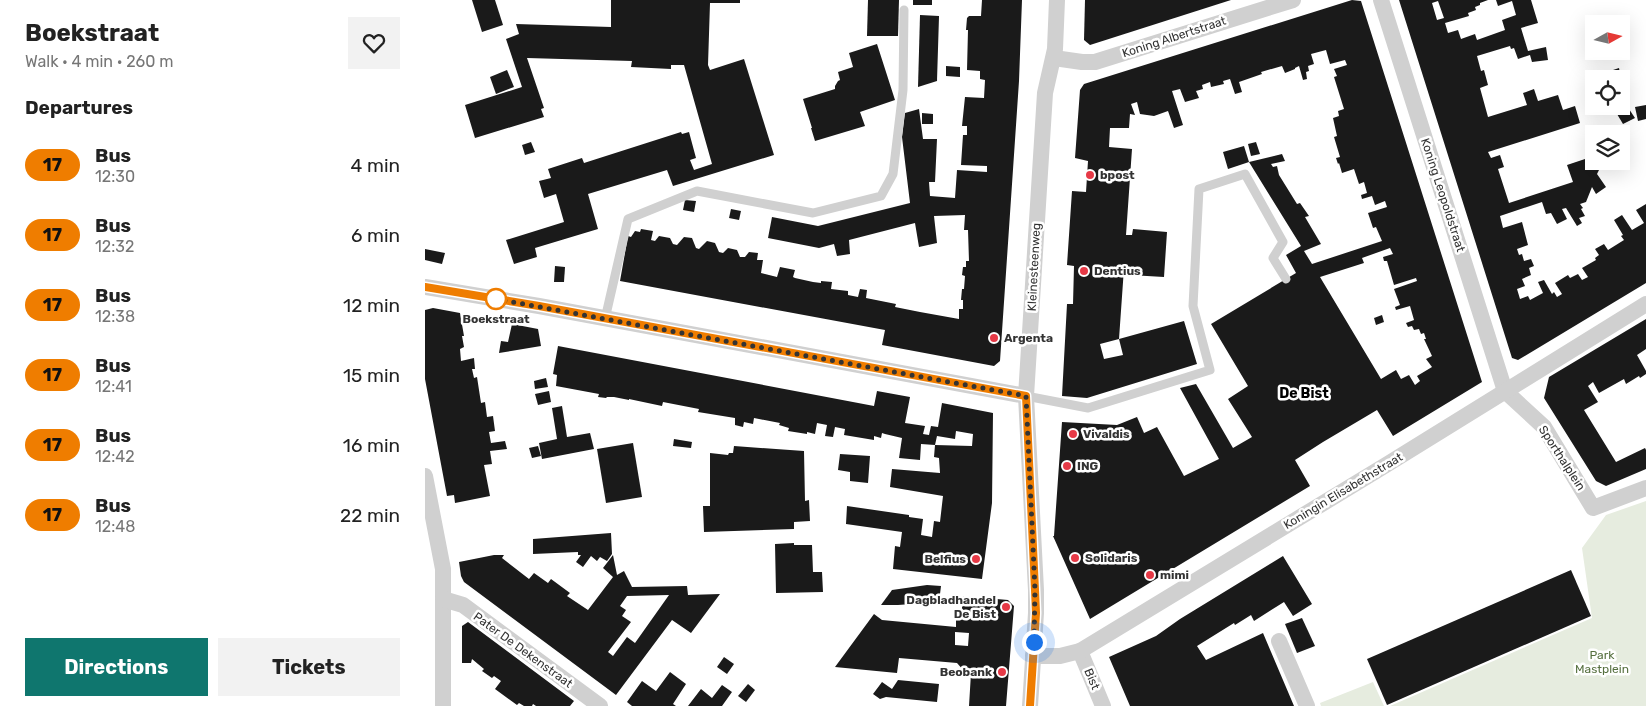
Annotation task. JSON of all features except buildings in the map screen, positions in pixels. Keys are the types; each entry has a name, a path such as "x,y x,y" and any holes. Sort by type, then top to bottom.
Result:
{"street":[{"name":"Kleinesteenweg","path":"1033,656 1036,613 1026,396 1045,93 1047,79 1054,58 1057,0"},
{"name":"Koning Albertstraat","path":"1054,58 1095,62 1293,0"},
{"name":"Koning Leopoldstraat","path":"1381,0 1505,391"},
{"path":"425,287 605,318 1026,396"},
{"name":"Koningin Elisabethstraat","path":"1033,656 1060,656 1080,651 1646,304"},
{"name":"Sporthalplein","path":"1505,391 1545,427 1593,508 1646,488"},
{"path":"425,476 443,569 443,706"},
{"name":"Pater De Dekenstraat","path":"443,599 463,606 601,706"},
{"path":"1279,641 1307,706"},
{"name":"Bist","path":"1080,651 1103,706"},
{"path":"1030,706 1033,656"}],"lane":[{"path":"605,318 628,219 697,191 813,213 881,196 893,174 903,90 903,10"},
{"path":"1026,396 1088,408 1210,370 1193,306 1199,189 1245,174 1283,242 1273,258 1286,279"}],"green space":[{"name":"Park Mastplein","path":"1646,501 1646,706 1390,706 1592,618 1582,548 1606,515"},
{"path":"1373,682 1384,706 1321,706 1320,703"}],"bus line":[{"name":"17","path":"425,287 539,306 1026,396 1036,613 1030,706"}],"place":[{"name":"bpost","path":"1090,175"},
{"name":"Dentius","path":"1084,271"},
{"name":"Boekstraat","path":"496,299"},
{"name":"Argenta","path":"994,338"},
{"name":"Vivaldis","path":"1073,434"},
{"name":"ING","path":"1067,466"},
{"name":"Solidaris","path":"1075,558"},
{"name":"Belfius","path":"976,559"},
{"name":"mimi","path":"1150,575"},
{"name":"Dagbladhandel De Bist","path":"1006,607"},
{"name":"Beobank","path":"1002,672"}],"district":[{"name":"De Bist","path":"1304,393"}],"route":[{"path":"496,299 1026,396 1036,613 1034,642"}]}
